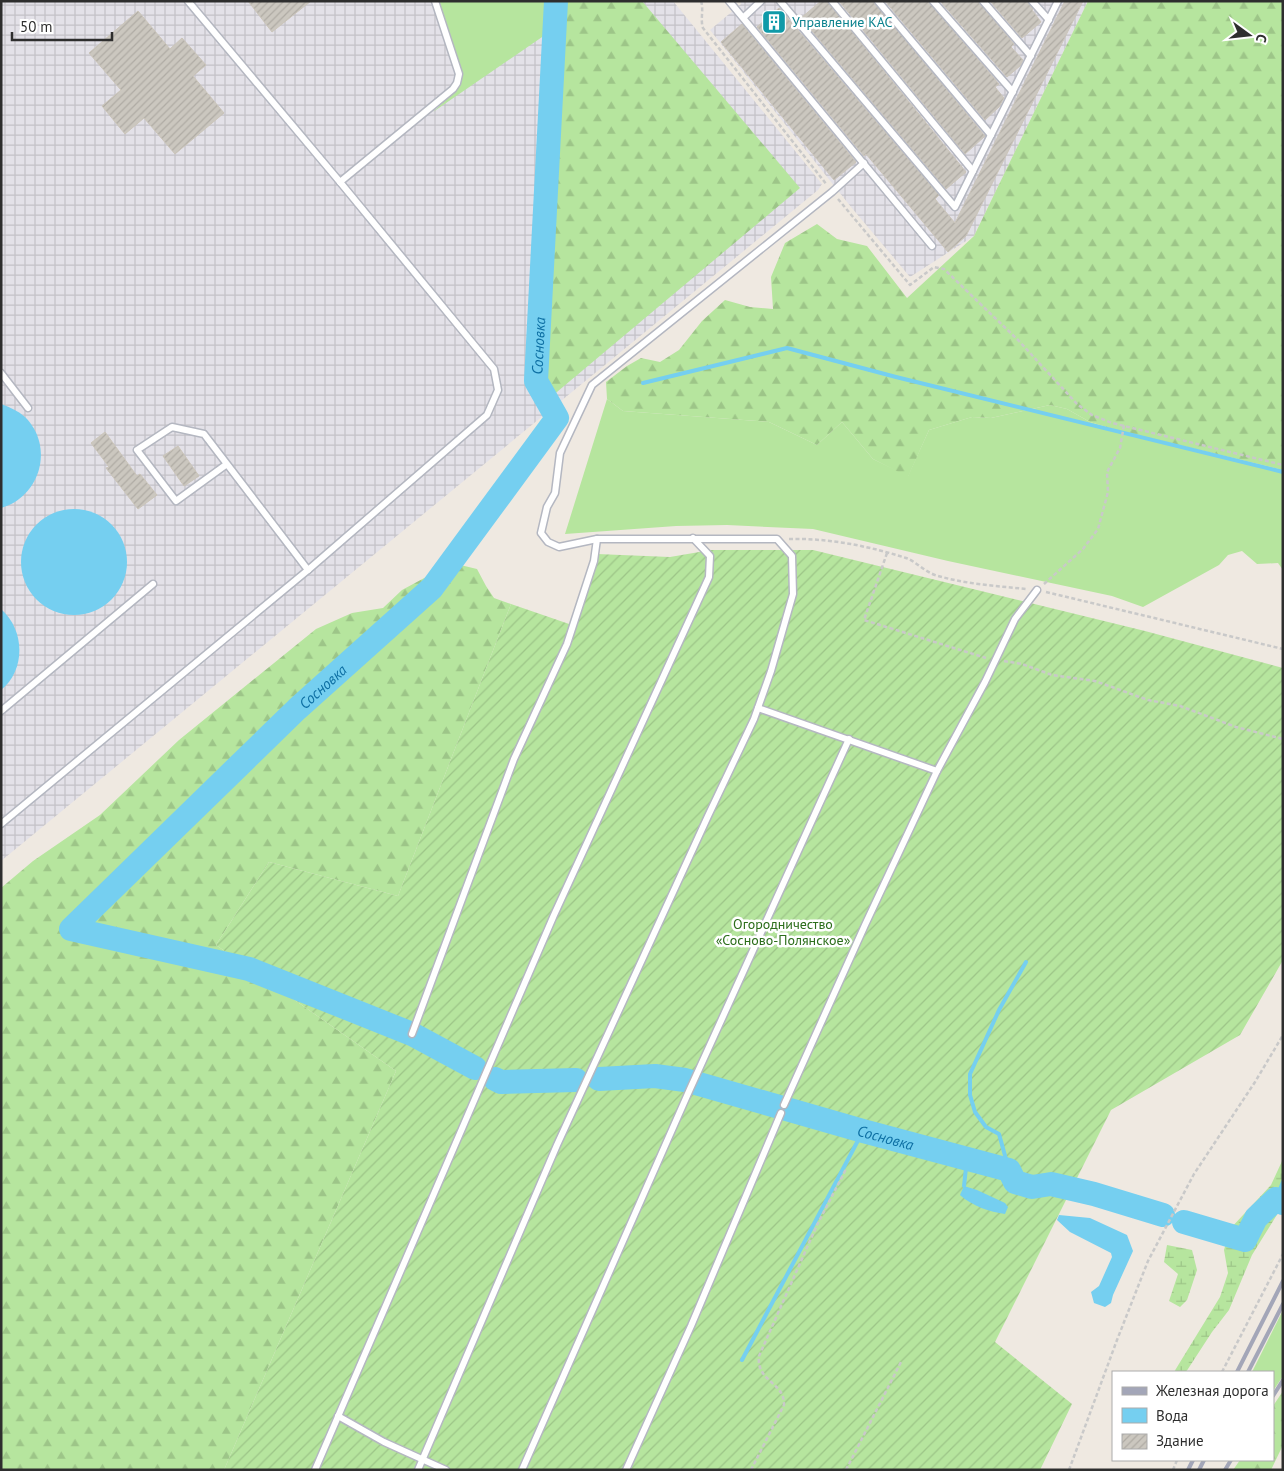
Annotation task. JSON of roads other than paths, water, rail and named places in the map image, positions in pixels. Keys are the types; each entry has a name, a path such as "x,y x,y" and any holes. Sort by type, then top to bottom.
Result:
{"lane":[{"path":"1,824 308,570 487,415 498,390 494,369 188,1"},
{"path":"340,182 453,89 457,83 459,74 435,1"},
{"path":"729,1 932,246"},
{"path":"744,17 761,1"},
{"path":"780,1 956,207 1058,1"},
{"path":"832,1 973,171"},
{"path":"878,1 992,135"},
{"path":"933,1 1013,92"},
{"path":"983,1 1031,56"},
{"path":"1032,1 1048,20"},
{"path":"418,1470 557,1145 758,708 771,671 793,594 792,556 778,539 597,539 559,547 548,542 541,533 547,507 555,493 560,453 592,385 832,192 864,163"},
{"path":"1,373 28,408"},
{"path":"227,464 176,501 137,450 172,427 204,434 227,464 308,570"},
{"path":"315,1470 554,915 708,576 710,556 694,538"},
{"path":"412,1034 514,759 566,644 594,561 597,539"},
{"path":"1,711 153,584"},
{"path":"784,1104 938,771 962,728 1014,619 1037,590"},
{"path":"758,708 938,771"},
{"path":"522,1470 690,1089 849,739"},
{"path":"626,1470 691,1326 781,1113"},
{"path":"338,1416 384,1442 446,1470"}],"water":[{"path":"1,404 14,409 25,417 34,429 39,442 41,456 39,470 34,482 14,502 1,508"},
{"path":"74,509 94,513 112,524 123,542 127,562 123,582 112,600 94,611 74,615 54,611 36,600 25,582 21,562 25,542 36,524 54,513"},
{"path":"1,609 15,628 19,650 15,672 1,690"},
{"path":"964,1186 1005,1203 1008,1207 1005,1214 981,1208 965,1199 960,1195"},
{"path":"1059,1215 1090,1218 1127,1235 1133,1251 1111,1303 1105,1307 1094,1303 1091,1292 1099,1286 1112,1257 1111,1253 1070,1232 1057,1220"}],"waterway":[{"name":"Сосновка","path":"475,1068 412,1034 249,969 71,929 297,709 432,588 557,418 536,381 556,1"},
{"path":"643,383 787,348 896,377 1283,472"},
{"path":"1009,1170 999,1134 986,1127 975,1112 970,1095 970,1074 999,1010 1026,962"},
{"name":"Сосновка","path":"599,1079 655,1076 685,1080 1009,1170 1015,1182 1032,1187 1051,1184 1094,1194 1163,1215"},
{"name":"Сосновка","path":"495,1079 501,1082 576,1080"},
{"path":"742,1360 863,1131"},
{"path":"964,1186 967,1159"},
{"path":"1276,1199 1283,1182"},
{"name":"Сосновка","path":"1184,1222 1245,1240 1256,1218 1276,1199 1283,1203"}],"railway":[{"path":"1238,1371 1283,1281"},
{"path":"1249,1371 1283,1304"},
{"path":"1274,1394 1283,1380"},
{"path":"1188,1470 1192,1461"},
{"path":"1199,1470 1204,1461"},
{"path":"1225,1470 1230,1461"}],"place":[{"name":"Управление КАС","path":"774,22"}],"park label":[{"name":"Огородничество «Сосново-Полянское»","path":"783,932"}]}
